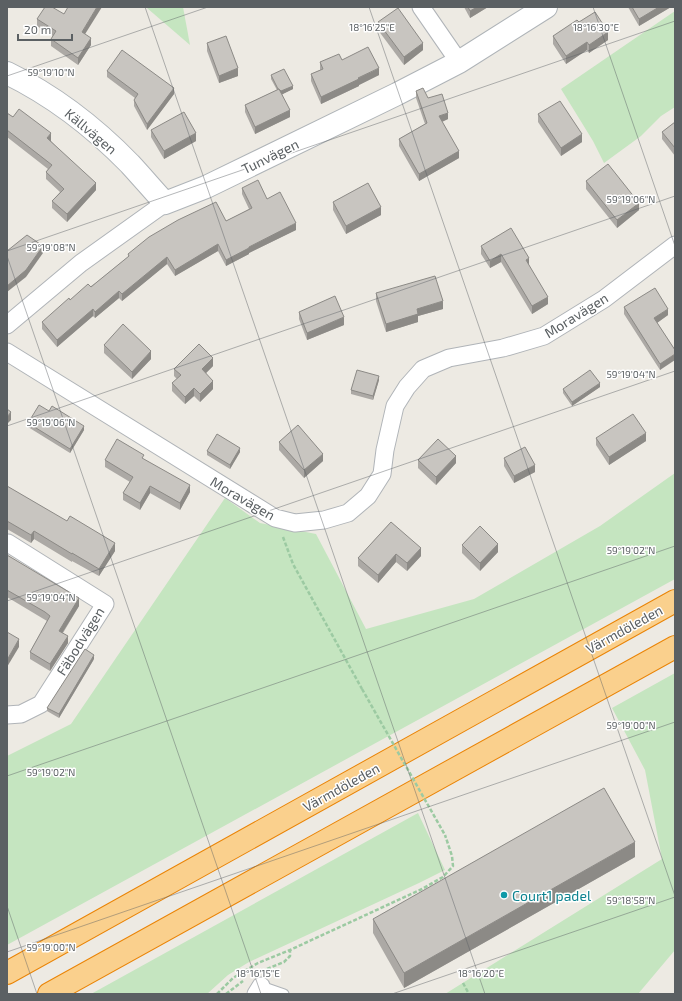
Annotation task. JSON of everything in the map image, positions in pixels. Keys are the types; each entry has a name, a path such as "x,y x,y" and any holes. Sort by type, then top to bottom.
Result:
{"highway":[{"name":"Värmdöleden","path":"7,973 675,601"},
{"path":"49,994 675,647"}],"street":[{"path":"421,7 459,62"},
{"name":"Tunvägen","path":"7,325 80,263 165,203 206,187 397,94 459,62 546,7"},
{"name":"Källvägen","path":"7,73 27,83 67,110 95,133 130,164 165,203"},
{"name":"Moravägen","path":"7,352 275,518 295,523 324,520 348,513 368,496 382,474 385,450 395,406 407,387 423,369 449,358 503,348 544,336 604,299 675,245"},
{"name":"Fäbodvägen","path":"7,715 21,714 41,704 105,604 8,544"}],"lane":[{"path":"258,990 284,994"}],"path":[{"path":"217,994 233,978 258,963 290,950 422,889 444,876 453,866 452,856 445,835 293,564 275,518"},
{"path":"274,966 284,962 290,956 290,950"},
{"path":"463,983 469,994"}],"green space":[{"path":"146,7 183,7 190,45 147,8"},
{"path":"675,11 675,107 661,116 641,136 604,163 593,141 561,89"},
{"path":"675,473 675,579 7,945 7,756 71,724 225,498 260,523 316,534 366,629 474,599 600,526"},
{"path":"675,673 675,950 638,994 445,994 662,859 645,770 612,708"},
{"path":"418,813 445,870 249,962 228,975 207,994 91,994"}],"building":[{"path":"45,7 52,7 64,14 68,7 97,7 82,32 91,38 78,58 51,39 56,31 37,19"},
{"path":"468,7 477,7 470,11"},
{"path":"632,7 659,7 639,19"},
{"path":"398,8 423,43 404,57 378,22"},
{"path":"595,12 608,32 589,45 587,42 566,56 553,36 577,20 579,22"},
{"path":"226,36 238,68 219,76 207,43"},
{"path":"368,47 379,68 321,97 311,74 323,69 320,62 339,54 342,60"},
{"path":"122,50 174,88 147,124 134,100 138,94 107,71"},
{"path":"284,69 293,86 281,91 278,89 271,75"},
{"path":"423,88 428,98 442,94 448,113 439,116 459,151 419,174 399,139 427,123 416,91"},
{"path":"279,89 290,110 255,127 245,105"},
{"path":"560,101 582,134 561,148 538,114"},
{"path":"19,109 51,133 47,138 96,183 67,214 52,201 64,189 46,172 52,165 7,130 7,113 13,117"},
{"path":"184,112 196,133 164,151 151,130"},
{"path":"675,122 675,148 662,132"},
{"path":"608,164 639,203 617,220 586,181"},
{"path":"258,180 267,199 280,192 296,223 226,260 218,244 175,270 167,257 122,294 119,291 95,312 93,309 57,340 42,322 69,298 70,300 88,284 91,287 129,256 128,254 149,237 178,220 216,202 226,221 252,208 242,188"},
{"path":"368,183 381,207 346,226 333,202"},
{"path":"511,228 529,258 526,260 548,297 532,306 501,254 490,261 481,246"},
{"path":"27,235 43,246 26,270 7,286 7,251"},
{"path":"435,276 443,301 417,309 418,314 386,324 376,293"},
{"path":"655,288 668,309 654,318 675,350 675,354 660,364 624,307"},
{"path":"335,296 344,317 307,333 299,312"},
{"path":"123,324 151,351 132,372 104,345"},
{"path":"199,344 213,358 202,369 213,381 200,394 194,388 185,397 172,383 181,375 174,369"},
{"path":"357,370 379,376 373,396 351,390"},
{"path":"590,370 600,383 572,402 563,389"},
{"path":"39,405 49,411 52,406 84,426 70,449 28,423"},
{"path":"7,409 11,412 7,417"},
{"path":"633,414 646,433 609,457 596,438"},
{"path":"298,425 323,454 304,470 279,442"},
{"path":"217,434 240,448 230,465 207,451"},
{"path":"117,439 144,455 142,458 190,485 180,503 150,486 140,503 123,493 133,477 105,460"},
{"path":"438,439 456,456 436,477 418,460"},
{"path":"525,447 535,465 514,476 504,458"},
{"path":"7,486 67,521 70,516 115,543 99,569 34,531 31,535 7,521"},
{"path":"391,522 421,548 407,563 396,554 378,575 358,558"},
{"path":"480,526 498,544 480,563 462,545"},
{"path":"7,555 79,598 59,631 68,636 50,664 30,652 50,616 7,590"},
{"path":"7,632 19,639 7,660"},
{"path":"85,649 94,655 59,714 47,708"},
{"name":"Court1 padel","path":"604,788 635,842 404,973 373,919"}],"place":[{"name":"Court1 padel","path":"504,895"}]}
